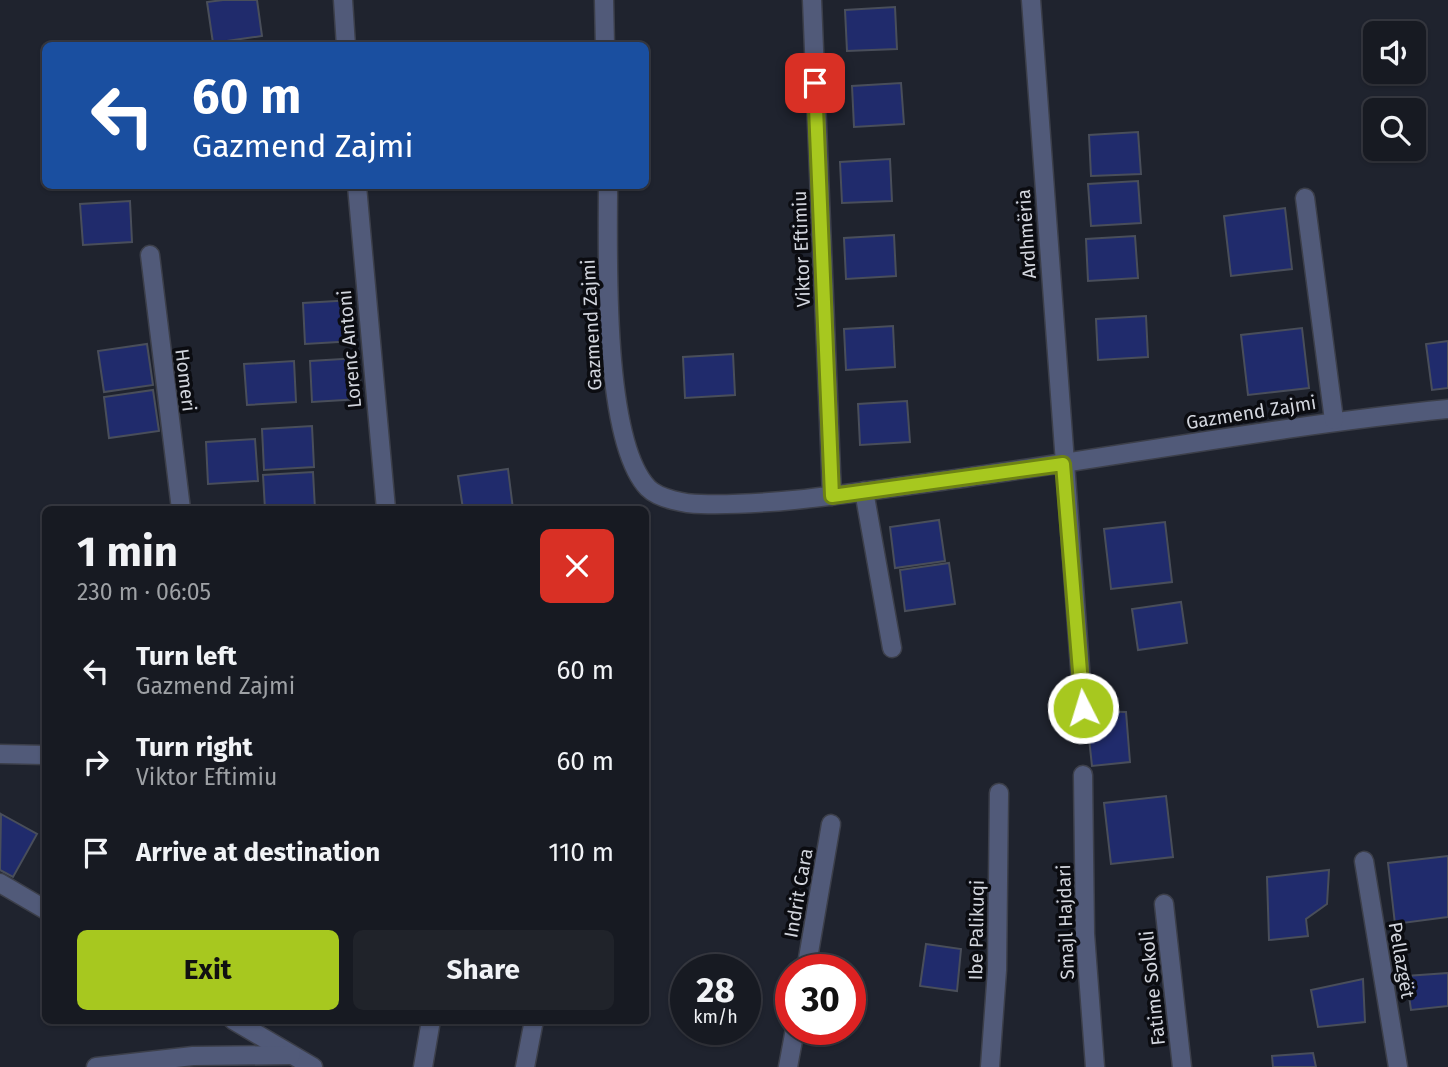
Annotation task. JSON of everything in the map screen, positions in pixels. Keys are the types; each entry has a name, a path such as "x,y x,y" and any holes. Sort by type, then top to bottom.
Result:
{"street":[{"path":"343,0 346,42"},
{"path":"604,0 605,42"},
{"name":"Viktor Eftimiu","path":"812,0 832,496"},
{"name":"Ardhmëria","path":"1031,0 1063,464"},
{"name":"Lorenc Antoni","path":"357,189 386,506"},
{"name":"Gazmend Zajmi","path":"608,189 615,398 638,475 650,491 699,504 832,496 1063,464 1334,421 1448,409"},
{"path":"1305,198 1334,421"},
{"name":"Homeri","path":"150,255 181,506"},
{"path":"1063,464 1083,708"},
{"path":"864,491 892,648"},
{"path":"0,754 42,755"},
{"name":"Smajl Hajdari","path":"1083,775 1085,934 1095,1067"},
{"name":"Ibe Palikuqi","path":"990,1067 997,970 999,793"},
{"name":"Indrit Cara","path":"809,954 831,824"},
{"name":"Pellazgët","path":"1364,861 1398,1067"},
{"path":"0,883 42,908"},
{"name":"Fatime Sokoli","path":"1164,904 1182,1067"},
{"path":"240,1024 313,1067"},
{"path":"424,1067 431,1024"},
{"path":"525,1067 533,1024"},
{"path":"788,1067 792,1045"},
{"path":"96,1067 193,1056 291,1055"}],"building":[{"path":"257,0 262,36 213,42 207,2"},
{"path":"895,7 897,49 847,51 845,10"},
{"path":"901,83 904,124 854,127 852,86"},
{"path":"1138,132 1141,174 1091,176 1089,135"},
{"path":"890,159 892,201 842,203 840,162"},
{"path":"1138,181 1141,223 1091,226 1088,184"},
{"path":"130,201 132,242 83,245 80,204"},
{"path":"1285,208 1292,269 1231,276 1224,216"},
{"path":"894,235 896,276 846,279 844,238"},
{"path":"1135,236 1138,278 1088,281 1086,239"},
{"path":"353,300 355,341 305,344 303,303"},
{"path":"1146,316 1148,357 1098,360 1096,319"},
{"path":"893,326 895,367 846,370 844,329"},
{"path":"1302,328 1309,388 1248,395 1241,335"},
{"path":"1448,341 1448,388 1432,390 1426,344"},
{"path":"147,344 153,385 104,392 98,351"},
{"path":"733,354 735,395 685,398 683,357"},
{"path":"359,358 361,399 312,402 310,361"},
{"path":"294,361 296,402 247,405 244,364"},
{"path":"153,390 159,431 109,438 104,397"},
{"path":"907,401 910,442 860,445 858,404"},
{"path":"312,426 314,467 264,470 262,429"},
{"path":"255,439 258,481 208,484 206,442"},
{"path":"508,469 513,506 463,506 458,476"},
{"path":"313,472 315,506 265,506 263,475"},
{"path":"939,520 945,561 895,568 890,527"},
{"path":"1165,522 1172,582 1111,589 1104,529"},
{"path":"949,563 955,604 905,611 900,570"},
{"path":"1181,602 1187,643 1138,650 1132,609"},
{"path":"1086,711 1126,712 1130,762 1092,766"},
{"path":"1166,796 1173,857 1111,864 1104,803"},
{"path":"1,814 37,834 13,877 0,870"},
{"path":"1448,856 1448,917 1395,924 1388,863"},
{"path":"1329,870 1327,904 1306,919 1308,936 1269,940 1267,877"},
{"path":"926,944 961,949 957,991 920,986"},
{"path":"1448,973 1448,1006 1411,1010 1406,976"},
{"path":"1363,979 1365,1022 1318,1027 1311,990"},
{"path":"1313,1053 1316,1067 1273,1067 1272,1056"}],"route":[{"path":"815,83 832,496 1063,464 1083,708"}]}
